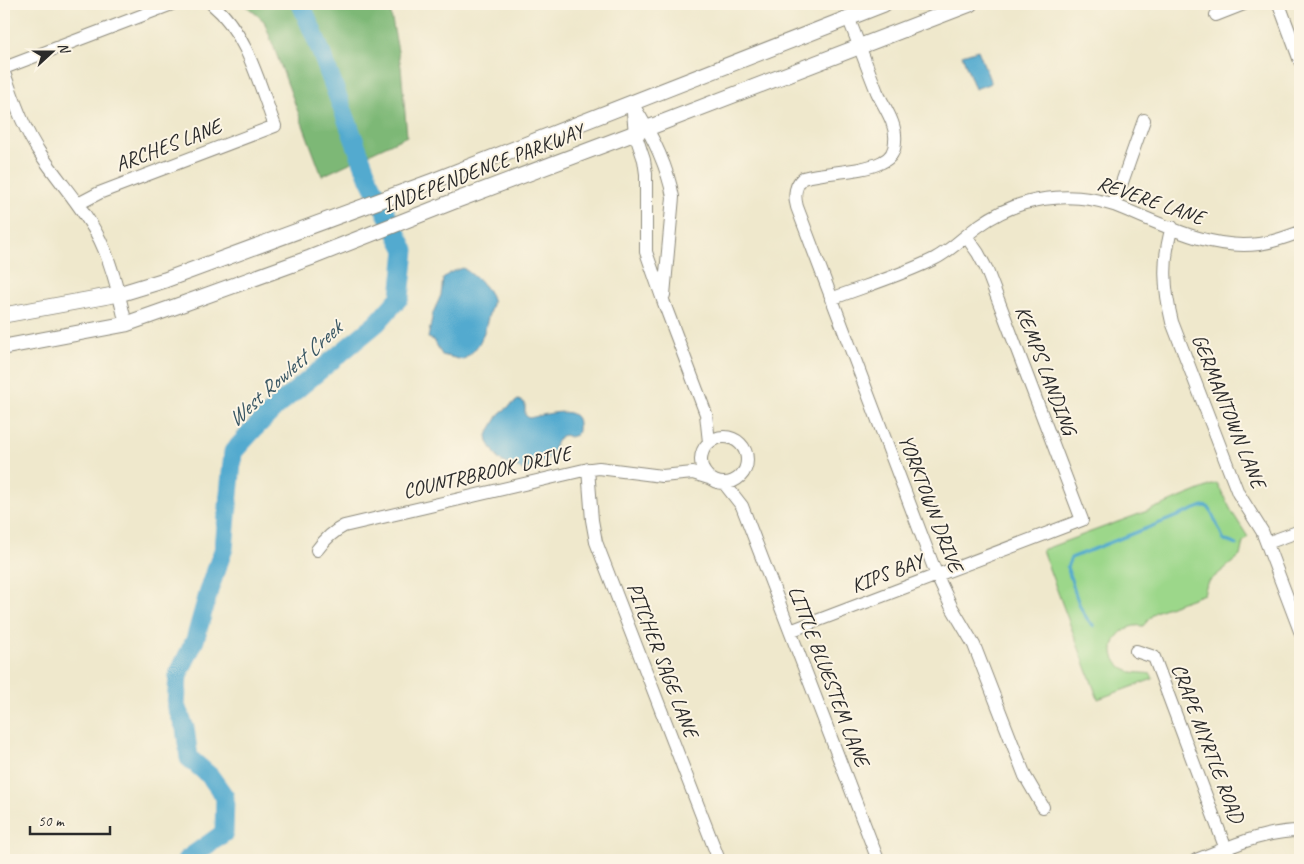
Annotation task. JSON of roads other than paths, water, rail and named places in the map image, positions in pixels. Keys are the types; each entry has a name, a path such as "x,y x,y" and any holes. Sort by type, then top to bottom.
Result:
{"main road":[{"name":"INDEPENDENCE PARKWAY","path":"4,315 119,294 165,280 433,181 884,4"},
{"name":"INDEPENDENCE PARKWAY","path":"4,347 126,324 310,258 859,45 970,4"}],"street":[{"path":"4,68 172,4"},
{"name":"ARCHES LANE","path":"78,204 99,192 274,126 242,43 231,24 212,4"},
{"path":"1216,15 1244,4"},
{"path":"1279,4 1300,61"},
{"path":"848,17 859,45"},
{"name":"YORKTOWN DRIVE","path":"859,45 894,131 896,141 893,154 883,162 876,164 804,178 798,182 795,192 796,207 937,576 951,606 974,645 1025,776 1043,807"},
{"path":"4,73 31,138 78,204 101,241 112,268 126,324"},
{"path":"632,103 641,130 670,183 672,215 664,281 664,303"},
{"path":"1114,205 1144,120"},
{"path":"641,130 646,174 646,252 706,414 709,442"},
{"name":"REVERE LANE","path":"831,299 927,262 949,250 981,224 1000,213 1040,199 1078,198 1114,205 1209,241 1236,245 1267,243 1300,232"},
{"name":"GERMANTOWN LANE","path":"1172,227 1166,251 1164,275 1172,322 1238,493 1267,543 1300,631"},
{"name":"KEMPS LANDING","path":"966,236 986,268 1082,520"},
{"path":"706,414 714,424 730,437 737,440 746,451 747,466 744,473 732,482 716,482 710,478 703,468 701,456 704,448 715,438 730,437"},
{"path":"676,474 701,456"},
{"name":"COUNTRBROOK DRIVE","path":"317,550 326,538 344,526 588,469 599,468 662,476 693,473 710,478"},
{"name":"PITCHER SAGE LANE","path":"588,469 592,520 596,542 719,860"},
{"name":"LITTLE BLUESTEM LANE","path":"744,473 740,482 742,506 878,860"},
{"name":"LITTLE BLUESTEM LANE","path":"724,483 742,506"},
{"name":"KIPS BAY","path":"790,631 1082,520"},
{"path":"1267,543 1300,531"},
{"name":"CRAPE MYRTLE ROAD","path":"1136,651 1154,657 1229,854"},
{"path":"1196,860 1229,854 1264,835 1300,831"}],"water":[{"path":"978,50 991,83 975,89 962,55"},
{"path":"463,268 484,286 492,299 492,305 481,340 463,360 442,355 434,340 428,338 433,313 441,295 443,279 449,273"},
{"path":"518,400 525,403 525,415 529,418 550,413 566,412 576,418 578,424 576,435 570,437 561,436 551,456 531,469 522,470 499,460 488,442 487,435 500,413"}],"waterway":[{"name":"West Rowlett Creek","path":"186,860 224,833 225,797 210,776 189,758 185,728 176,706 178,675 195,640 210,587 224,548 233,452 277,406 377,323 400,297 405,250 369,179 301,4"},
{"path":"1094,626 1084,614 1077,599 1067,567 1071,558 1203,506 1208,507 1211,511 1224,540 1237,545"}]}
